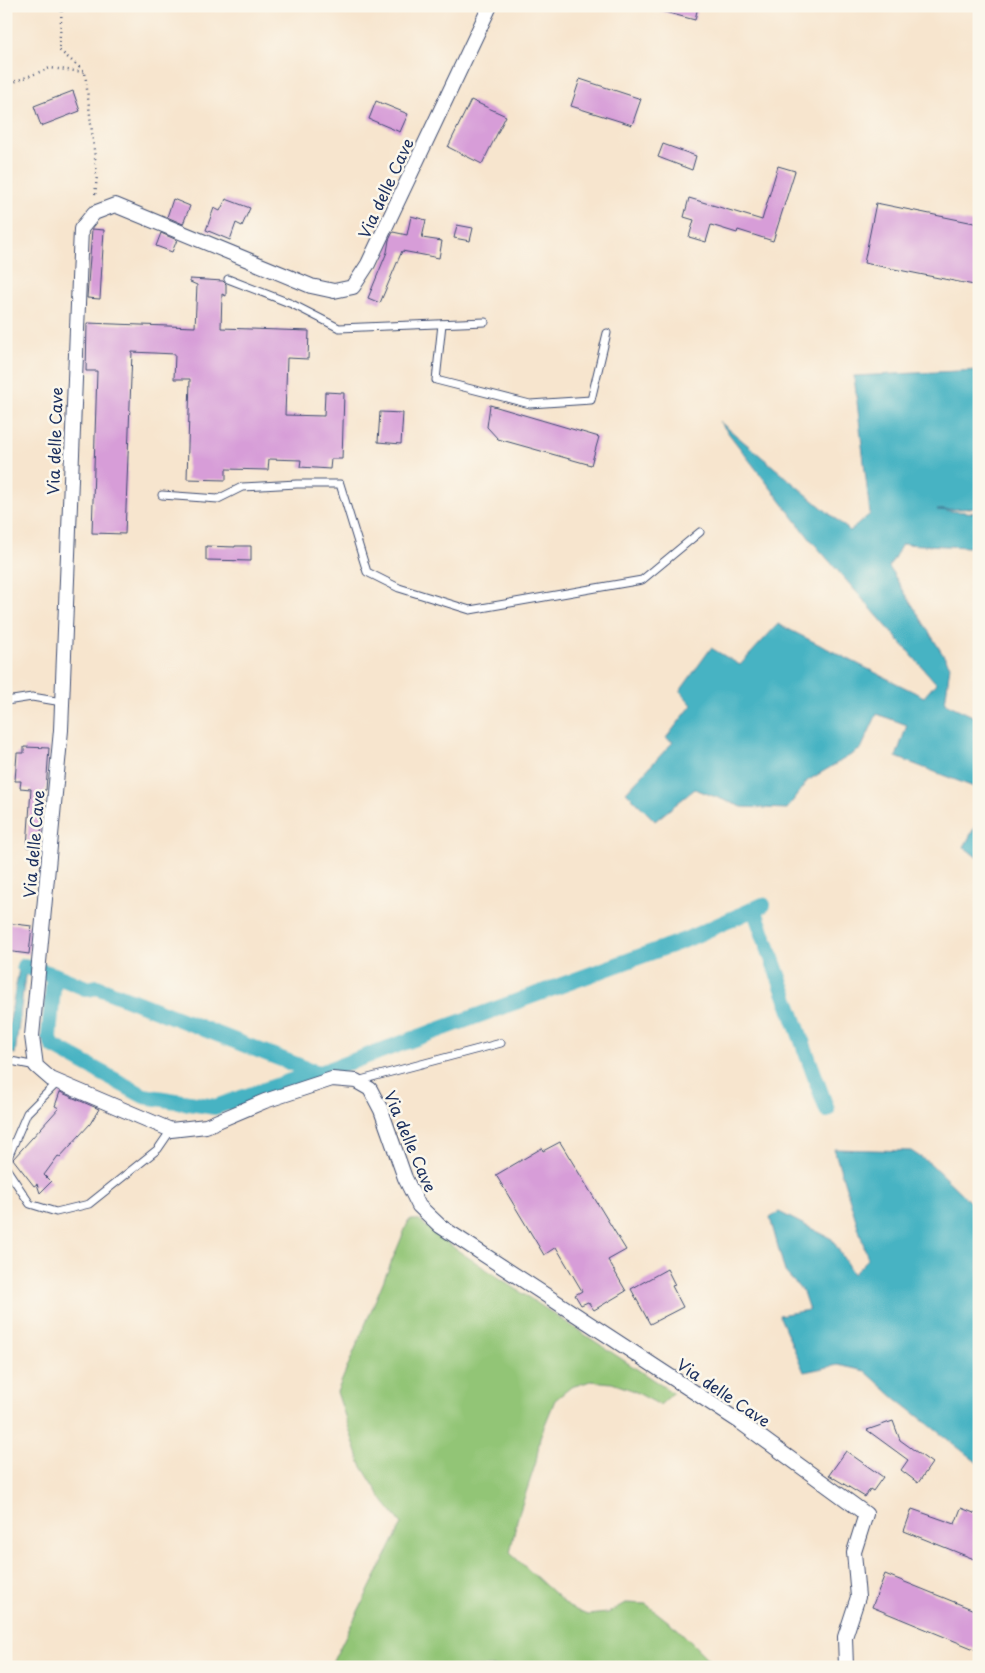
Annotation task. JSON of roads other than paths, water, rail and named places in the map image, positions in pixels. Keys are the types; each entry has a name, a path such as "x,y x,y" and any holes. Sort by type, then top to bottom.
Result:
{"street":[{"name":"Via delle Cave","path":"36,1066 32,1036 61,730 81,228 94,214 115,205 310,286 334,291 353,288 368,264 490,6"},
{"path":"36,1066 51,1079 171,1130 206,1126 264,1101 332,1079 356,1081"},
{"name":"Via delle Cave","path":"356,1081 370,1089 381,1110 405,1178 419,1206 440,1226 740,1422 866,1514 854,1552 858,1597 845,1637 846,1667"}],"lane":[{"path":"228,279 292,304 339,328 485,322"},
{"path":"442,324 436,380 530,404 591,400 607,333"},
{"path":"162,495 218,499 242,488 297,484 340,484 367,572 399,588 470,610 642,580 700,532"},
{"path":"6,701 32,697 62,702"},
{"path":"356,1081 501,1043"},
{"path":"6,1060 36,1066"},
{"path":"6,1162 27,1114 58,1082"},
{"path":"6,1168 30,1204 56,1212 89,1204 158,1149 171,1130"}],"water":[{"path":"979,370 979,508 937,510 979,513 979,545 968,547 902,544 889,567 950,666 945,703 979,719 979,789 896,757 907,725 877,714 861,749 807,781 787,809 742,807 695,789 655,821 626,792 673,742 666,738 692,705 680,691 711,648 740,665 778,624 924,697 936,683 810,539 719,421 850,531 870,514 854,376"},
{"path":"979,819 979,859 964,847"},
{"path":"23,961 29,963 30,967 25,976 15,1054 6,1052 6,1042 20,963"},
{"path":"834,1149 911,1151 931,1164 971,1203 979,1201 979,1464 895,1398 865,1371 838,1365 804,1372 779,1315 809,1310 803,1292 785,1272 770,1218 779,1212 832,1239 853,1274 868,1259"}],"waterway":[{"path":"24,966 54,975 49,1037 53,1046 144,1096 215,1107 299,1078 323,1072 685,940 763,905"},
{"path":"754,909 827,1110"},
{"path":"54,975 88,989 97,987 317,1073"},
{"path":"6,1068 11,1046"}]}
